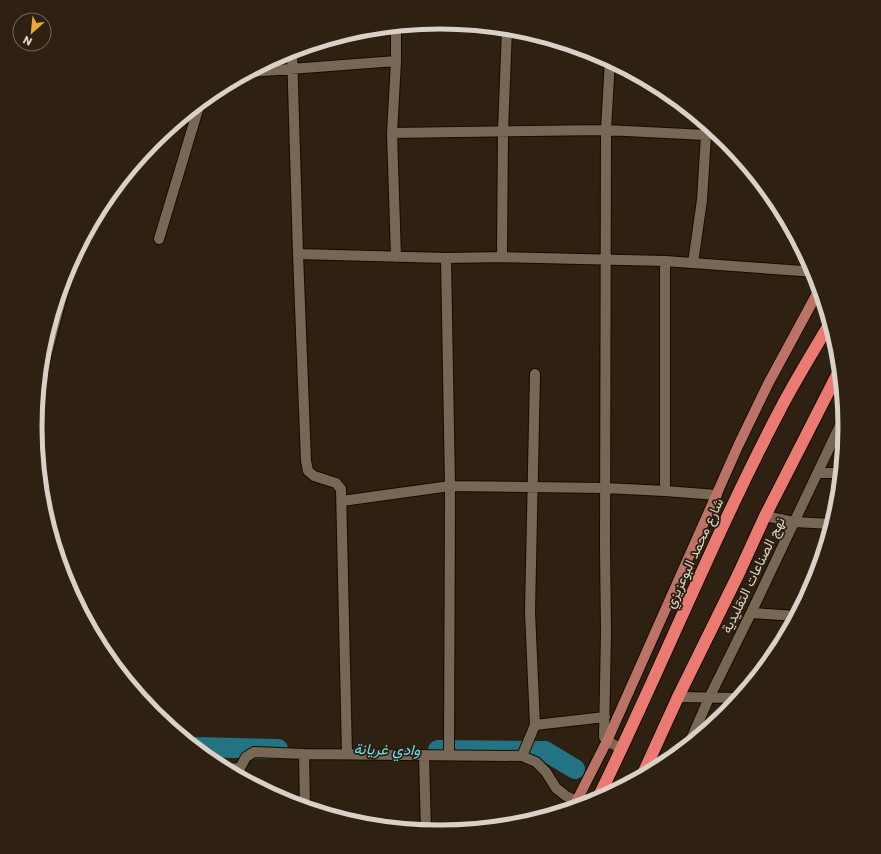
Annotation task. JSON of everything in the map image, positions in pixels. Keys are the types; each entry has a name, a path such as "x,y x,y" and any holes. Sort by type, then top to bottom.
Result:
{"highway":[{"name":"شارع محمد البوعزيزي","path":"601,791 622,750 737,497 784,403 826,329"},
{"path":"646,768 765,516 835,378"}],"main road":[{"path":"577,801 607,741 738,446 768,384 816,296"}],"street":[{"path":"396,31 392,133 396,257"},
{"path":"502,257 503,130 507,35"},
{"path":"292,57 306,461 308,470 314,476 336,483 341,490 347,754"},
{"path":"262,71 396,61"},
{"path":"610,67 606,130 606,633 604,737 607,741 622,750"},
{"path":"159,239 197,111"},
{"path":"392,133 503,130 606,130 710,135"},
{"path":"693,263 702,200 706,135"},
{"path":"298,254 665,261 806,271"},
{"path":"446,258 450,486 449,755"},
{"path":"665,261 665,491"},
{"path":"522,756 535,725 530,612 535,374"},
{"name":"نهج الصناعات التقليدية","path":"693,734 709,698 838,431"},
{"path":"818,473 836,473"},
{"path":"342,501 450,486 605,488 717,495"},
{"path":"765,516 794,522 827,524"},
{"path":"751,613 790,616"},
{"path":"678,697 731,698"},
{"path":"535,725 605,717"},
{"path":"240,771 246,757 254,752 304,754 522,756 536,762 546,772 556,788 573,802"},
{"path":"304,754 305,801"},
{"path":"424,755 426,824"}],"waterway":[{"name":"وادي غريانة","path":"204,747 278,749"},
{"name":"وادي غريانة","path":"438,750 545,751 575,769"}]}
